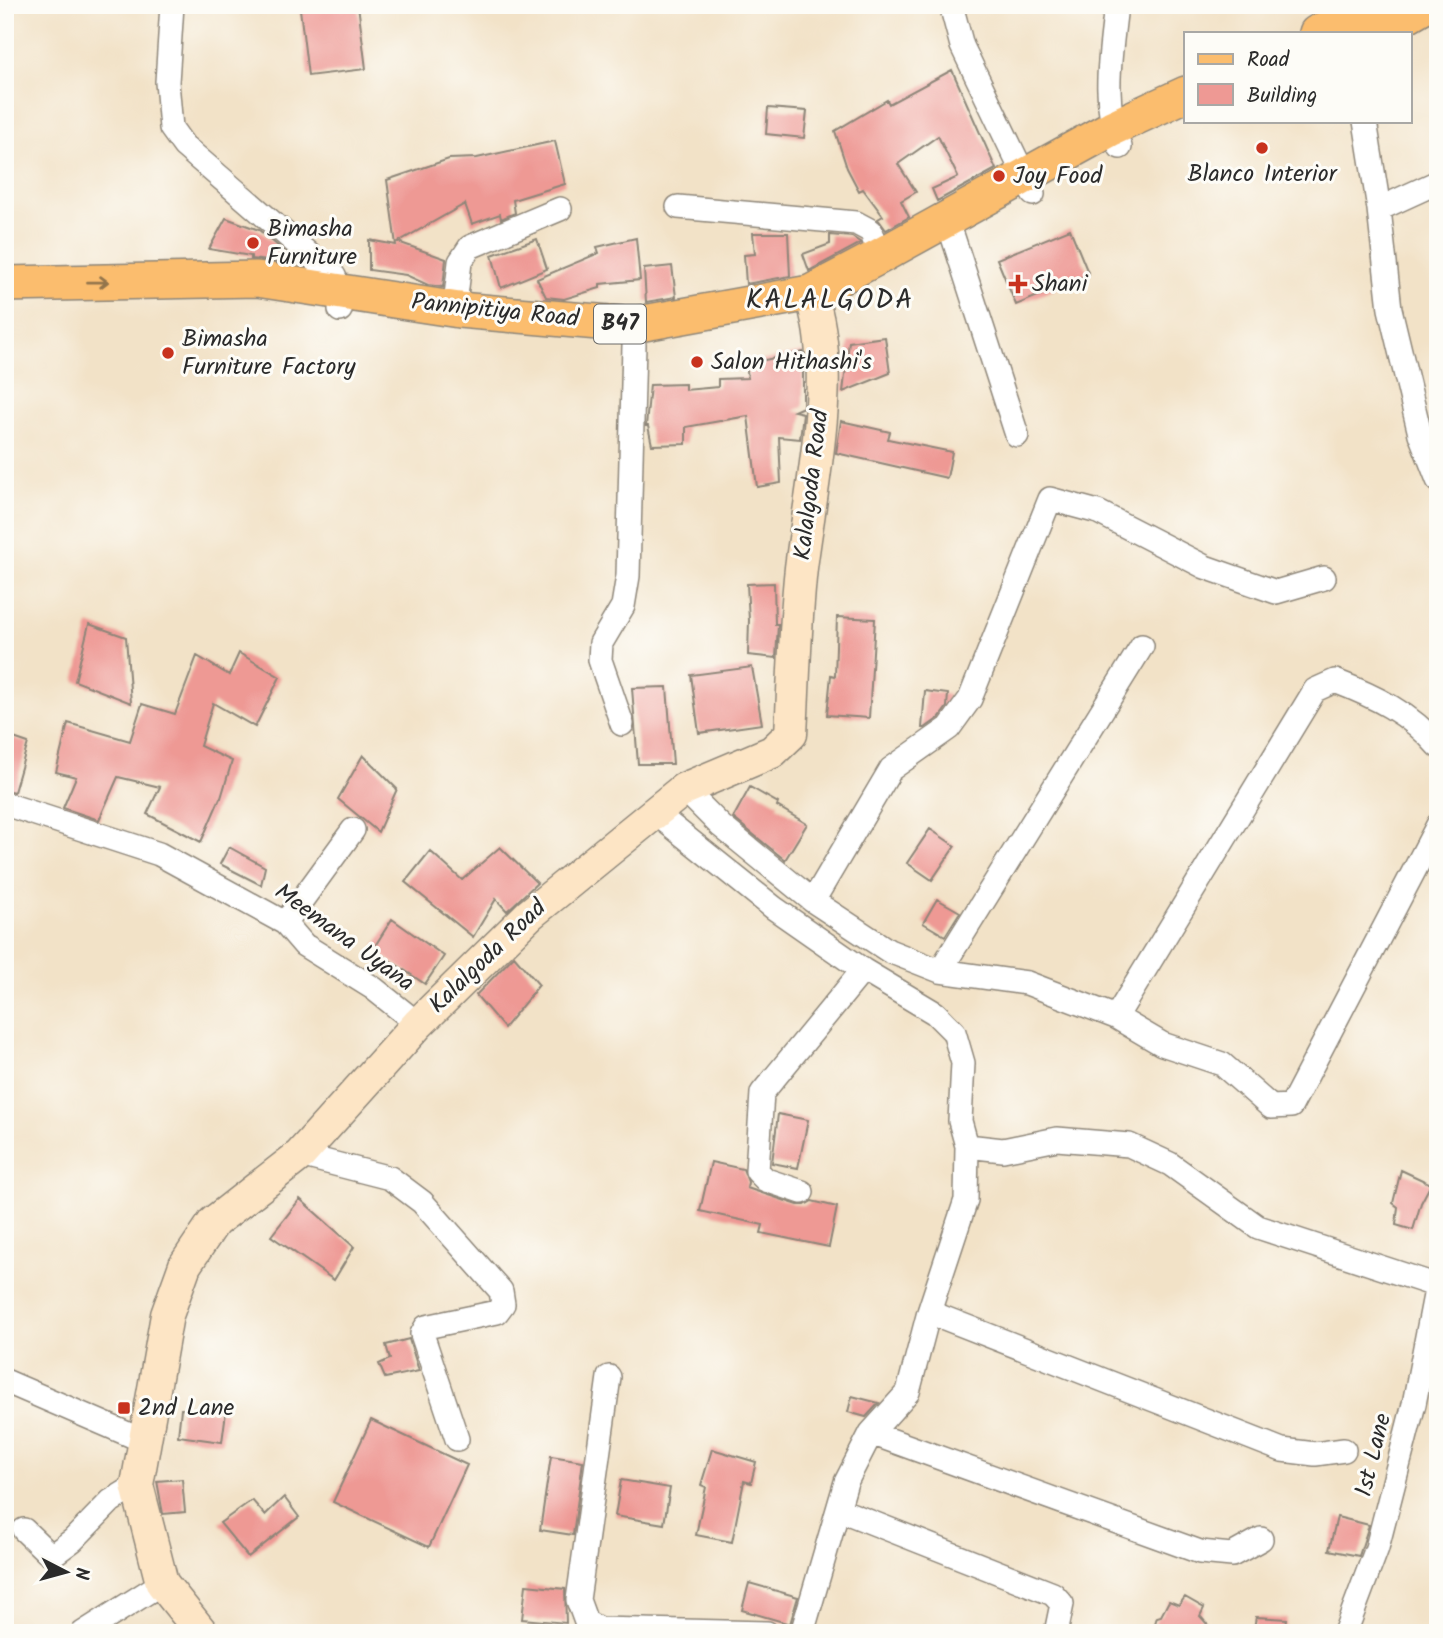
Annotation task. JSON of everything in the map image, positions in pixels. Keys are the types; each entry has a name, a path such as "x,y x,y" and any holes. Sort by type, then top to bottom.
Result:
{"main road":[{"path":"1319,32 1378,5"},
{"path":"1378,32 1424,5"},
{"name":"Pannipitiya Road","path":"5,307 340,301 634,325 813,302 880,256 1028,185 1116,137 1184,95"},
{"name":"Pannipitiya Road","path":"1116,137 1184,120"},
{"name":"Pannipitiya Road","path":"5,284 257,279 450,332 634,345 813,302 953,237 1028,185"}],"street":[{"path":"172,5 167,82 171,128 184,146 334,276 340,301"},
{"path":"951,5 962,46 1028,185"},
{"path":"1116,5 1107,83 1116,137"},
{"path":"1365,122 1379,209 1390,309 1429,431 1438,480"},
{"path":"1379,209 1438,182"},
{"path":"678,207 856,223 871,231 880,256"},
{"path":"459,310 456,296 460,262 470,247 560,209"},
{"path":"953,237 1017,435"},
{"name":"Kalalgoda Road","path":"202,1633 162,1584 137,1485 167,1315 185,1265 214,1222 300,1155 418,1024 529,915 653,811 684,789 772,752 791,734 801,572 824,390 813,302"},
{"path":"622,724 600,660 601,643 623,606 628,576 634,345"},
{"path":"813,901 891,769 949,728 970,699 1050,499 1098,512 1205,567 1276,592 1324,579"},
{"path":"940,971 1142,646"},
{"path":"1116,1017 1315,690 1335,681 1374,695 1425,732 1438,746"},
{"path":"684,789 721,826 813,901 889,951 940,971 1027,983 1116,1017 1162,1044 1222,1064 1271,1107 1292,1106 1438,825"},
{"name":"Meemana Uyana","path":"5,804 159,854 285,923 304,945 373,988 418,1024"},
{"path":"653,811 774,908 863,970 935,1013 954,1032 964,1063 960,1121 967,1146 966,1200 929,1312 908,1392 872,1433 846,1482 802,1633"},
{"path":"285,923 353,830"},
{"path":"802,1192 766,1180 757,1171 762,1093 863,970"},
{"path":"967,1146 1003,1150 1057,1139 1129,1145 1170,1164 1258,1227 1437,1285"},
{"path":"300,1155 390,1178 422,1202 501,1291 503,1304 496,1312 426,1326 422,1334 457,1439"},
{"name":"1st Lane","path":"1345,1633 1377,1548 1414,1404 1437,1285"},
{"path":"929,1312 1282,1450 1315,1454 1344,1450"},
{"path":"609,1377 578,1600 586,1622 599,1629 767,1633"},
{"path":"5,1381 144,1441"},
{"path":"872,1433 1200,1552 1232,1555 1261,1539"},
{"path":"24,1530 47,1552 54,1554 73,1540 111,1501 137,1485"},
{"path":"839,1510 1053,1594 1062,1604 1056,1633"},
{"path":"83,1633 162,1584"}],"building":[{"path":"358,5 366,69 308,76 300,9"},
{"path":"952,70 996,169 937,201 932,189 958,177 938,136 898,164 916,192 901,201 909,217 886,230 878,219 883,216 863,189 859,191 847,168 835,131 887,100 889,104"},
{"path":"768,108 807,111 804,138 766,134"},
{"path":"555,141 565,184 513,200 515,213 501,219 500,214 472,224 465,204 398,242 446,259 443,287 428,285 406,275 369,270 369,240 396,245 387,180 449,159 477,158"},
{"path":"226,218 259,230 285,252 289,258 287,263 251,259 251,256 209,249"},
{"path":"1070,229 1089,275 1016,305 997,259"},
{"path":"753,233 788,233 790,276 746,284 744,255 755,254"},
{"path":"830,235 852,237 861,243 809,271 803,254 830,244"},
{"path":"636,238 640,280 600,284 600,288 564,299 546,297 537,279 599,253 597,247"},
{"path":"537,239 547,269 501,288 492,255"},
{"path":"672,266 676,297 646,302 644,269"},
{"path":"885,337 890,373 843,392 849,342"},
{"path":"803,352 803,407 794,411 803,413 800,439 779,437 781,483 757,487 748,416 686,427 686,444 652,445 646,426 650,385 685,384 685,390 718,387 718,379 748,378 746,364"},
{"path":"841,421 890,432 888,439 952,452 947,478 836,453"},
{"path":"774,583 775,624 778,624 776,658 748,655 747,584"},
{"path":"837,617 875,619 869,718 827,715 831,675 835,676"},
{"path":"89,624 126,637 131,703 75,681"},
{"path":"239,653 280,677 255,727 213,703 200,746 232,761 221,798 201,842 147,814 160,787 118,777 99,820 63,808 76,777 56,772 68,723 130,741 142,704 175,714 197,656 229,675"},
{"path":"752,667 762,724 699,733 691,675"},
{"path":"667,687 673,764 638,764 632,688"},
{"path":"925,691 948,694 947,707 939,718 922,728"},
{"path":"5,735 28,743 14,792 5,790"},
{"path":"363,755 397,789 378,832 338,799"},
{"path":"750,787 807,824 785,860 733,818"},
{"path":"930,829 955,846 932,880 907,863"},
{"path":"229,847 265,867 261,885 220,864"},
{"path":"500,847 537,883 507,911 496,899 473,937 405,882 430,851 462,880"},
{"path":"937,899 960,912 945,936 923,923"},
{"path":"392,919 444,956 425,984 373,949"},
{"path":"514,956 539,985 504,1028 476,995"},
{"path":"778,1114 808,1120 798,1168 772,1163"},
{"path":"711,1162 743,1169 748,1182 747,1188 798,1205 812,1201 837,1207 829,1247 761,1233 763,1225 700,1211"},
{"path":"1401,1170 1431,1184 1421,1203 1413,1230 1396,1225 1398,1207 1393,1203"},
{"path":"300,1199 354,1247 334,1280 271,1236"},
{"path":"409,1339 419,1371 385,1378 379,1364 390,1359 386,1345"},
{"path":"852,1396 879,1403 866,1417 848,1412"},
{"path":"181,1409 226,1412 222,1442 178,1436"},
{"path":"371,1420 467,1465 429,1547 333,1502"},
{"path":"712,1449 756,1462 751,1483 744,1481 732,1542 696,1535 706,1487 701,1485"},
{"path":"551,1456 583,1461 573,1535 540,1530"},
{"path":"182,1479 185,1512 163,1514 157,1481"},
{"path":"621,1480 670,1488 664,1524 615,1516"},
{"path":"284,1497 299,1517 248,1557 220,1523 252,1500 265,1515"},
{"path":"1337,1517 1369,1525 1359,1556 1329,1550"},
{"path":"749,1583 798,1597 790,1624 742,1610"},
{"path":"526,1585 565,1589 566,1623 522,1619"},
{"path":"1185,1597 1204,1608 1200,1616 1215,1633 1152,1633 1157,1617 1161,1616 1169,1601 1179,1605"},
{"path":"1256,1617 1287,1619 1285,1633 1253,1633"}],"place":[{"name":"Blanco Interior","path":"1262,148"},
{"name":"Joy Food","path":"999,176"},
{"name":"Bimasha Furniture","path":"253,243"},
{"name":"Shani","path":"1018,284"},
{"name":"Bimasha Furniture Factory","path":"168,353"},
{"name":"Salon Hithashi's","path":"697,362"},
{"name":"2nd Lane","path":"124,1408"}],"district":[{"name":"KALALGODA","path":"830,300"}]}
